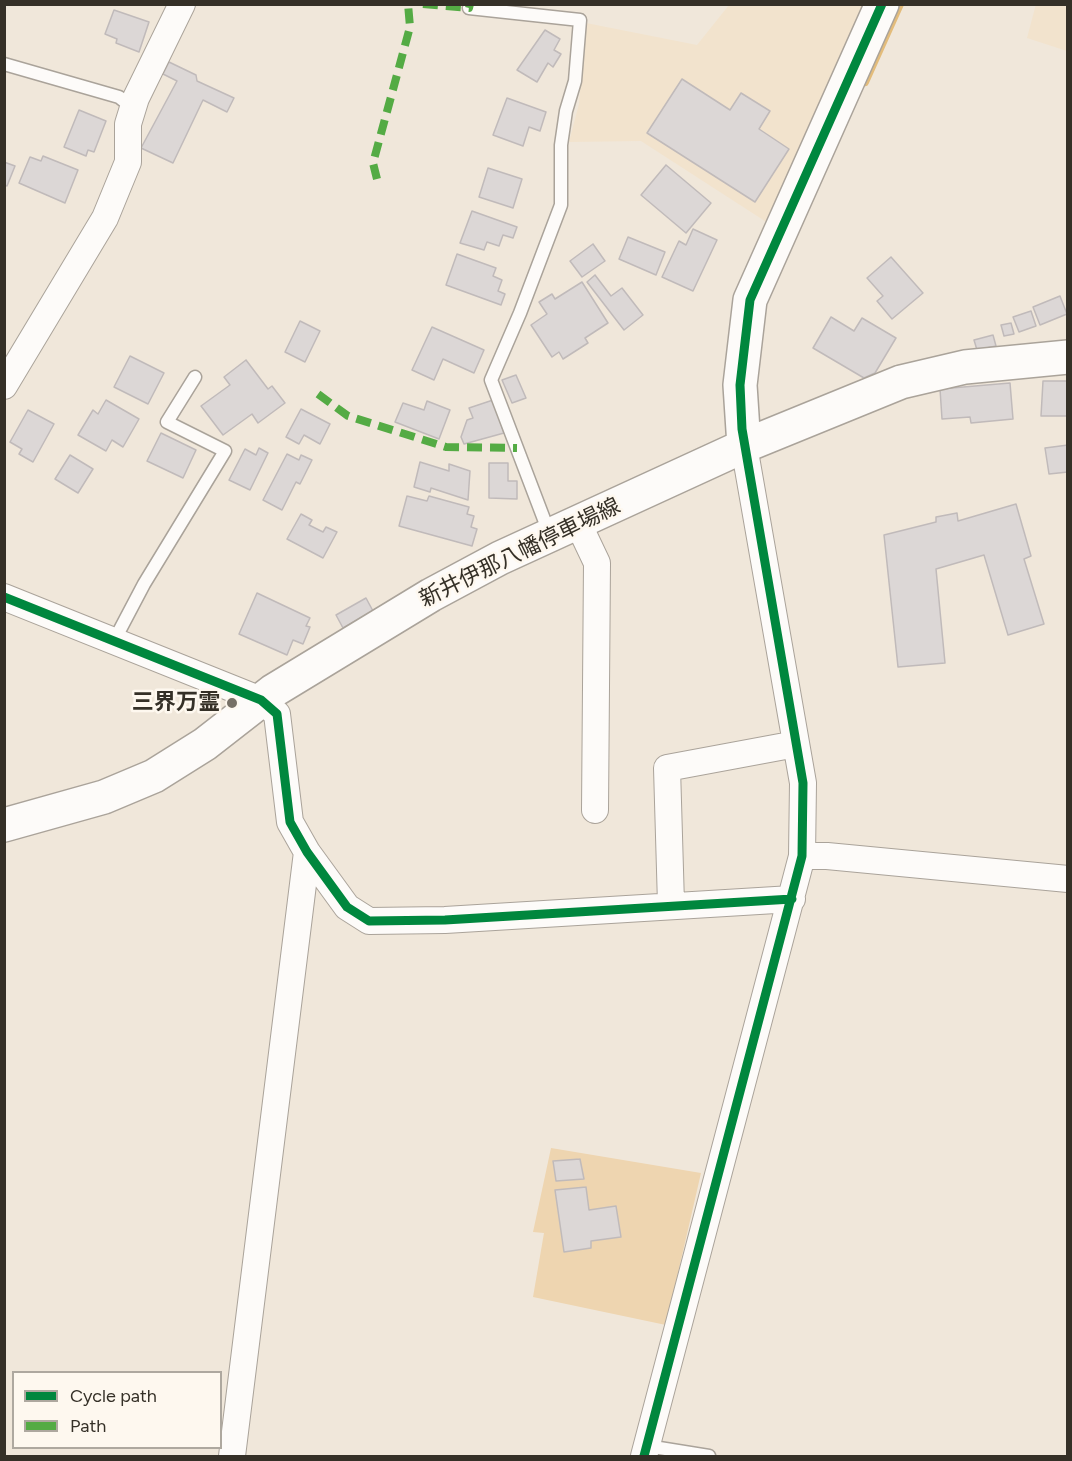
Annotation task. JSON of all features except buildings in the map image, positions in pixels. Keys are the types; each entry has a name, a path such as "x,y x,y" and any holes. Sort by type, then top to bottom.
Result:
{"main road":[{"path":"744,446 740,385 750,300 882,4"},
{"name":"新井伊那八幡停車場線","path":"4,825 104,797 154,776 205,744 261,700 338,650 431,595 564,529 744,446 910,380 965,367 1068,357"}],"street":[{"path":"4,386 105,218 128,162 128,124 133,108 182,4"},
{"path":"646,1451 802,856 803,783 744,446"},
{"path":"564,529 597,563 595,810"},
{"path":"4,597 261,700 277,714 290,822 307,852 347,907 369,921 445,920 671,904 792,899"},
{"path":"671,904 667,768 796,744"},
{"path":"232,1456 307,852"},
{"path":"802,856 826,856 1068,879"}],"lane":[{"path":"469,8 580,20 574,81 562,139 561,205 520,313 491,380 564,529"},
{"path":"4,64 118,96 133,108"},
{"path":"114,641 144,584 225,451 166,422 195,377"},
{"path":"646,1451 709,1456"}],"shaded area":[{"path":"1036,4 1067,5 1067,51 1027,38"},
{"path":"729,5 869,5 771,225 641,141 569,142 579,104 586,23 697,45"},
{"path":"551,1148 701,1173 666,1325 533,1297 544,1233 533,1232"}],"waterway":[{"path":"865,82 900,4"}],"marked path":[{"path":"377,179 373,163 410,27 408,4"},
{"path":"423,4 469,8 470,4"},
{"path":"318,394 348,416 446,447 517,448"}],"cycle path":[{"path":"644,1456 802,856 803,783 742,429 740,385 750,300 882,4"},
{"path":"4,597 261,700 277,714 290,822 307,852 347,907 369,921 445,920 792,899"}],"place":[{"name":"三界万霊","path":"232,703"}]}
